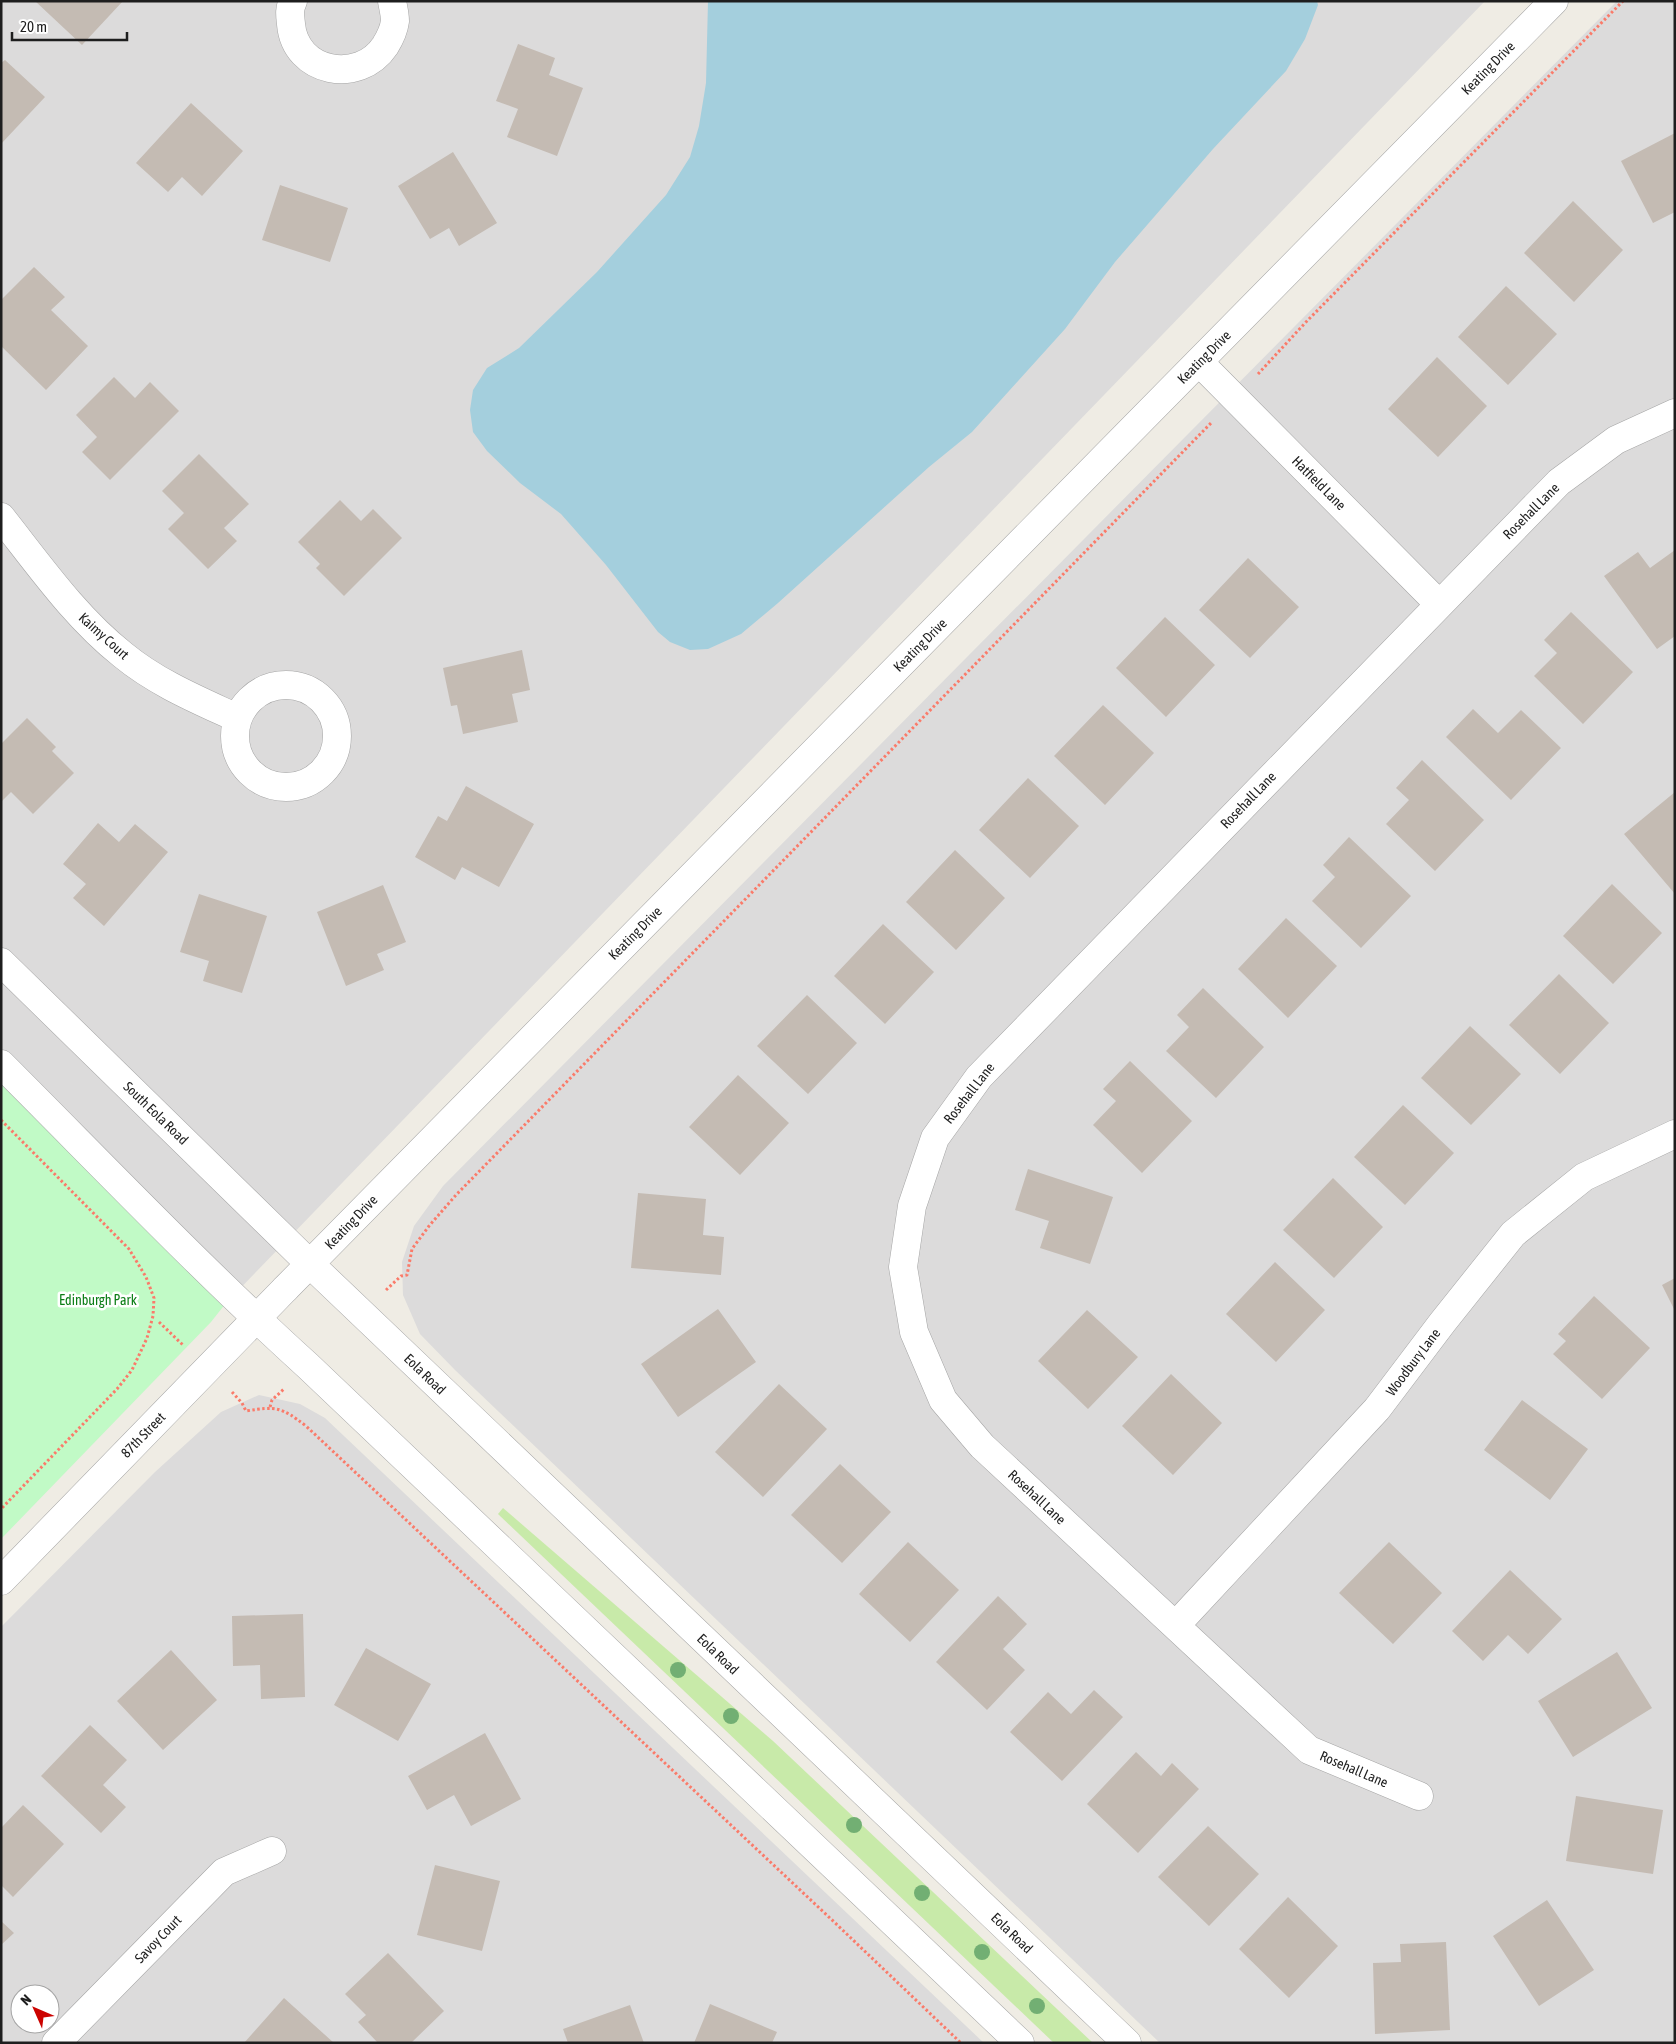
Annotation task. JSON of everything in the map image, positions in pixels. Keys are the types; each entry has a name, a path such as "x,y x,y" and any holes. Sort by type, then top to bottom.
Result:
{"street":[{"path":"293,1 290,9 292,34 303,54 321,66 339,70 358,68 378,57 390,38 395,21 392,1"},
{"name":"Keating Drive","path":"285,1289 1554,1"},
{"name":"Hatfield Lane","path":"1199,362 1439,604"},
{"name":"Rosehall Lane","path":"1419,1796 1309,1750 982,1446 943,1400 914,1332 903,1267 912,1206 935,1138 979,1077 1559,482 1616,440 1675,413"},
{"name":"Kaimy Court","path":"1,518 80,616 124,656 172,688 237,718"},
{"name":"South Eola Road","path":"1,962 310,1264"},
{"path":"1,1064 198,1264 308,1366 1020,2043"},
{"name":"Woodbury Lane","path":"1176,1625 1377,1409 1513,1234 1584,1177 1675,1134"},
{"name":"Eola Road","path":"310,1264 1127,2043"},
{"name":"87th Street","path":"1,1581 285,1289"},
{"name":"Savoy Court","path":"56,2043 224,1872 272,1851"}],"path":[{"path":"1264,368 1306,322 1623,1"},
{"path":"401,1276 407,1274 412,1249 456,1195 1202,434"},
{"path":"1,1120 128,1249 146,1276 154,1298 153,1316 147,1338 132,1370 1,1508"},
{"path":"270,1407 272,1400"},
{"path":"242,1402 246,1411 270,1407 287,1411 316,1435 961,2043"}],"shaded area":[{"path":"1,1 1485,1 226,1303 1,1063"},
{"path":"1617,1 1675,1 1675,2043 1160,2043 455,1370 420,1334 403,1295 402,1262 414,1226 443,1186"},
{"path":"259,1395 300,1404 325,1418 984,2043 1,2043 1,1627 155,1472 221,1412"}],"green space":[{"name":"Edinburgh Park","path":"1,1063 226,1303 211,1322 1,1539"},
{"path":"503,1508 773,1741 1093,2043 1054,2043 498,1514"}],"water":[{"path":"708,1 1317,1 1318,5 1305,39 1286,71 1213,149 1115,262 1065,329 972,432 929,467 741,634 708,649 690,650 670,642 658,632 606,565 561,514 520,483 487,451 473,432 470,410 473,390 487,368 519,348 597,272 666,195 690,157 699,126 706,83"}],"building":[{"path":"35,1 123,1 82,45"},
{"path":"518,44 555,58 549,75 583,88 557,156 507,137 518,109 496,101"},
{"path":"5,60 45,97 1,144 1,63"},
{"path":"191,103 243,151 202,196 182,177 168,192 136,163"},
{"path":"1675,133 1675,212 1653,223 1621,161"},
{"path":"453,152 497,223 459,246 449,228 430,239 398,186"},
{"path":"280,185 348,208 330,262 262,240"},
{"path":"1573,201 1623,250 1574,302 1524,253"},
{"path":"34,267 65,297 51,310 88,346 46,390 1,346 1,300"},
{"path":"1506,286 1557,334 1508,385 1458,337"},
{"path":"1437,357 1487,406 1438,457 1388,409"},
{"path":"114,377 135,398 150,382 179,411 110,480 82,452 97,437 76,415"},
{"path":"199,454 249,504 224,528 237,541 208,569 168,529 184,513 162,491"},
{"path":"340,500 361,521 373,509 402,538 344,596 316,568 320,564 298,542"},
{"path":"1675,550 1675,636 1657,649 1604,576 1638,552 1650,568"},
{"path":"1248,558 1299,607 1250,658 1199,610"},
{"path":"1571,612 1633,672 1583,724 1534,676 1557,653 1544,640"},
{"path":"1165,617 1215,665 1166,717 1116,668"},
{"path":"522,650 530,690 512,694 518,722 463,734 457,705 451,706 443,668"},
{"path":"1103,705 1154,753 1105,805 1054,756"},
{"path":"1473,709 1498,733 1521,710 1561,748 1511,800 1446,737"},
{"path":"27,718 56,747 52,751 74,773 33,814 11,792 1,802 1,744"},
{"path":"1422,760 1484,820 1435,871 1386,824 1409,800 1396,788"},
{"path":"1028,778 1079,826 1030,878 979,830"},
{"path":"466,786 534,824 499,887 462,867 455,880 415,857 438,816 447,821"},
{"path":"1675,792 1675,894 1624,834"},
{"path":"98,823 119,842 135,824 168,852 104,926 73,898 86,884 63,864"},
{"path":"1349,837 1411,896 1361,948 1312,901 1335,877 1323,865"},
{"path":"955,850 1005,898 956,950 906,902"},
{"path":"1612,884 1662,933 1613,984 1563,936"},
{"path":"383,885 406,942 377,954 384,970 346,986 317,912"},
{"path":"199,894 267,916 242,993 203,981 209,961 180,952"},
{"path":"1286,918 1337,966 1288,1018 1238,969"},
{"path":"883,924 934,972 885,1024 834,976"},
{"path":"1559,974 1609,1023 1560,1074 1509,1025"},
{"path":"1203,988 1264,1047 1216,1098 1166,1051 1189,1027 1177,1015"},
{"path":"807,995 857,1043 808,1094 757,1046"},
{"path":"1470,1026 1521,1074 1471,1125 1421,1078"},
{"path":"1130,1061 1192,1121 1142,1173 1093,1125 1116,1101 1103,1089"},
{"path":"738,1075 789,1123 740,1175 689,1127"},
{"path":"1403,1105 1454,1153 1405,1205 1354,1157"},
{"path":"1028,1169 1113,1197 1090,1264 1040,1248 1049,1221 1015,1210"},
{"path":"1333,1178 1383,1227 1334,1278 1283,1230"},
{"path":"638,1193 706,1199 703,1235 724,1237 721,1275 631,1268"},
{"path":"1275,1262 1325,1310 1276,1362 1226,1314"},
{"path":"1675,1278 1675,1311 1662,1285"},
{"path":"1594,1296 1650,1348 1602,1399 1553,1354 1566,1341 1558,1334"},
{"path":"718,1309 756,1362 678,1417 641,1364"},
{"path":"1087,1310 1138,1357 1088,1409 1038,1361"},
{"path":"1171,1374 1222,1423 1173,1475 1122,1426"},
{"path":"779,1384 827,1429 763,1497 715,1452"},
{"path":"1522,1400 1588,1449 1550,1500 1484,1450"},
{"path":"840,1464 891,1512 842,1563 791,1515"},
{"path":"908,1542 959,1590 910,1642 859,1594"},
{"path":"1389,1542 1442,1593 1393,1644 1339,1593"},
{"path":"1510,1570 1562,1619 1528,1654 1508,1635 1483,1661 1452,1631"},
{"path":"998,1596 1027,1624 1003,1649 1025,1670 987,1710 936,1662"},
{"path":"303,1614 305,1697 261,1699 260,1665 233,1666 232,1616"},
{"path":"366,1648 431,1684 398,1741 334,1705"},
{"path":"171,1650 217,1700 163,1750 117,1701"},
{"path":"1617,1652 1652,1708 1573,1757 1538,1701"},
{"path":"1094,1690 1123,1717 1062,1781 1010,1732 1048,1692 1071,1714"},
{"path":"90,1725 127,1760 103,1785 126,1807 101,1833 41,1776"},
{"path":"485,1733 521,1799 471,1826 454,1795 427,1810 408,1776"},
{"path":"1136,1752 1161,1776 1172,1763 1199,1789 1138,1853 1087,1804"},
{"path":"1576,1796 1663,1810 1653,1874 1566,1861"},
{"path":"23,1805 64,1844 13,1897 1,1885 1,1828"},
{"path":"1208,1826 1259,1874 1209,1926 1158,1877"},
{"path":"435,1865 500,1881 482,1951 417,1935"},
{"path":"1288,1897 1338,1946 1289,1998 1239,1949"},
{"path":"1547,1900 1594,1970 1539,2006 1493,1936"},
{"path":"1,1921 14,1933 1,1945"},
{"path":"1446,1942 1450,2030 1375,2034 1373,1963 1401,1962 1400,1944"},
{"path":"388,1953 444,2011 411,2043 378,2043 358,2022 366,2015 345,1994"},
{"path":"284,1998 334,2043 244,2043"},
{"path":"710,2004 777,2032 772,2043 694,2043"},
{"path":"630,2005 644,2043 568,2043 563,2029"}]}
